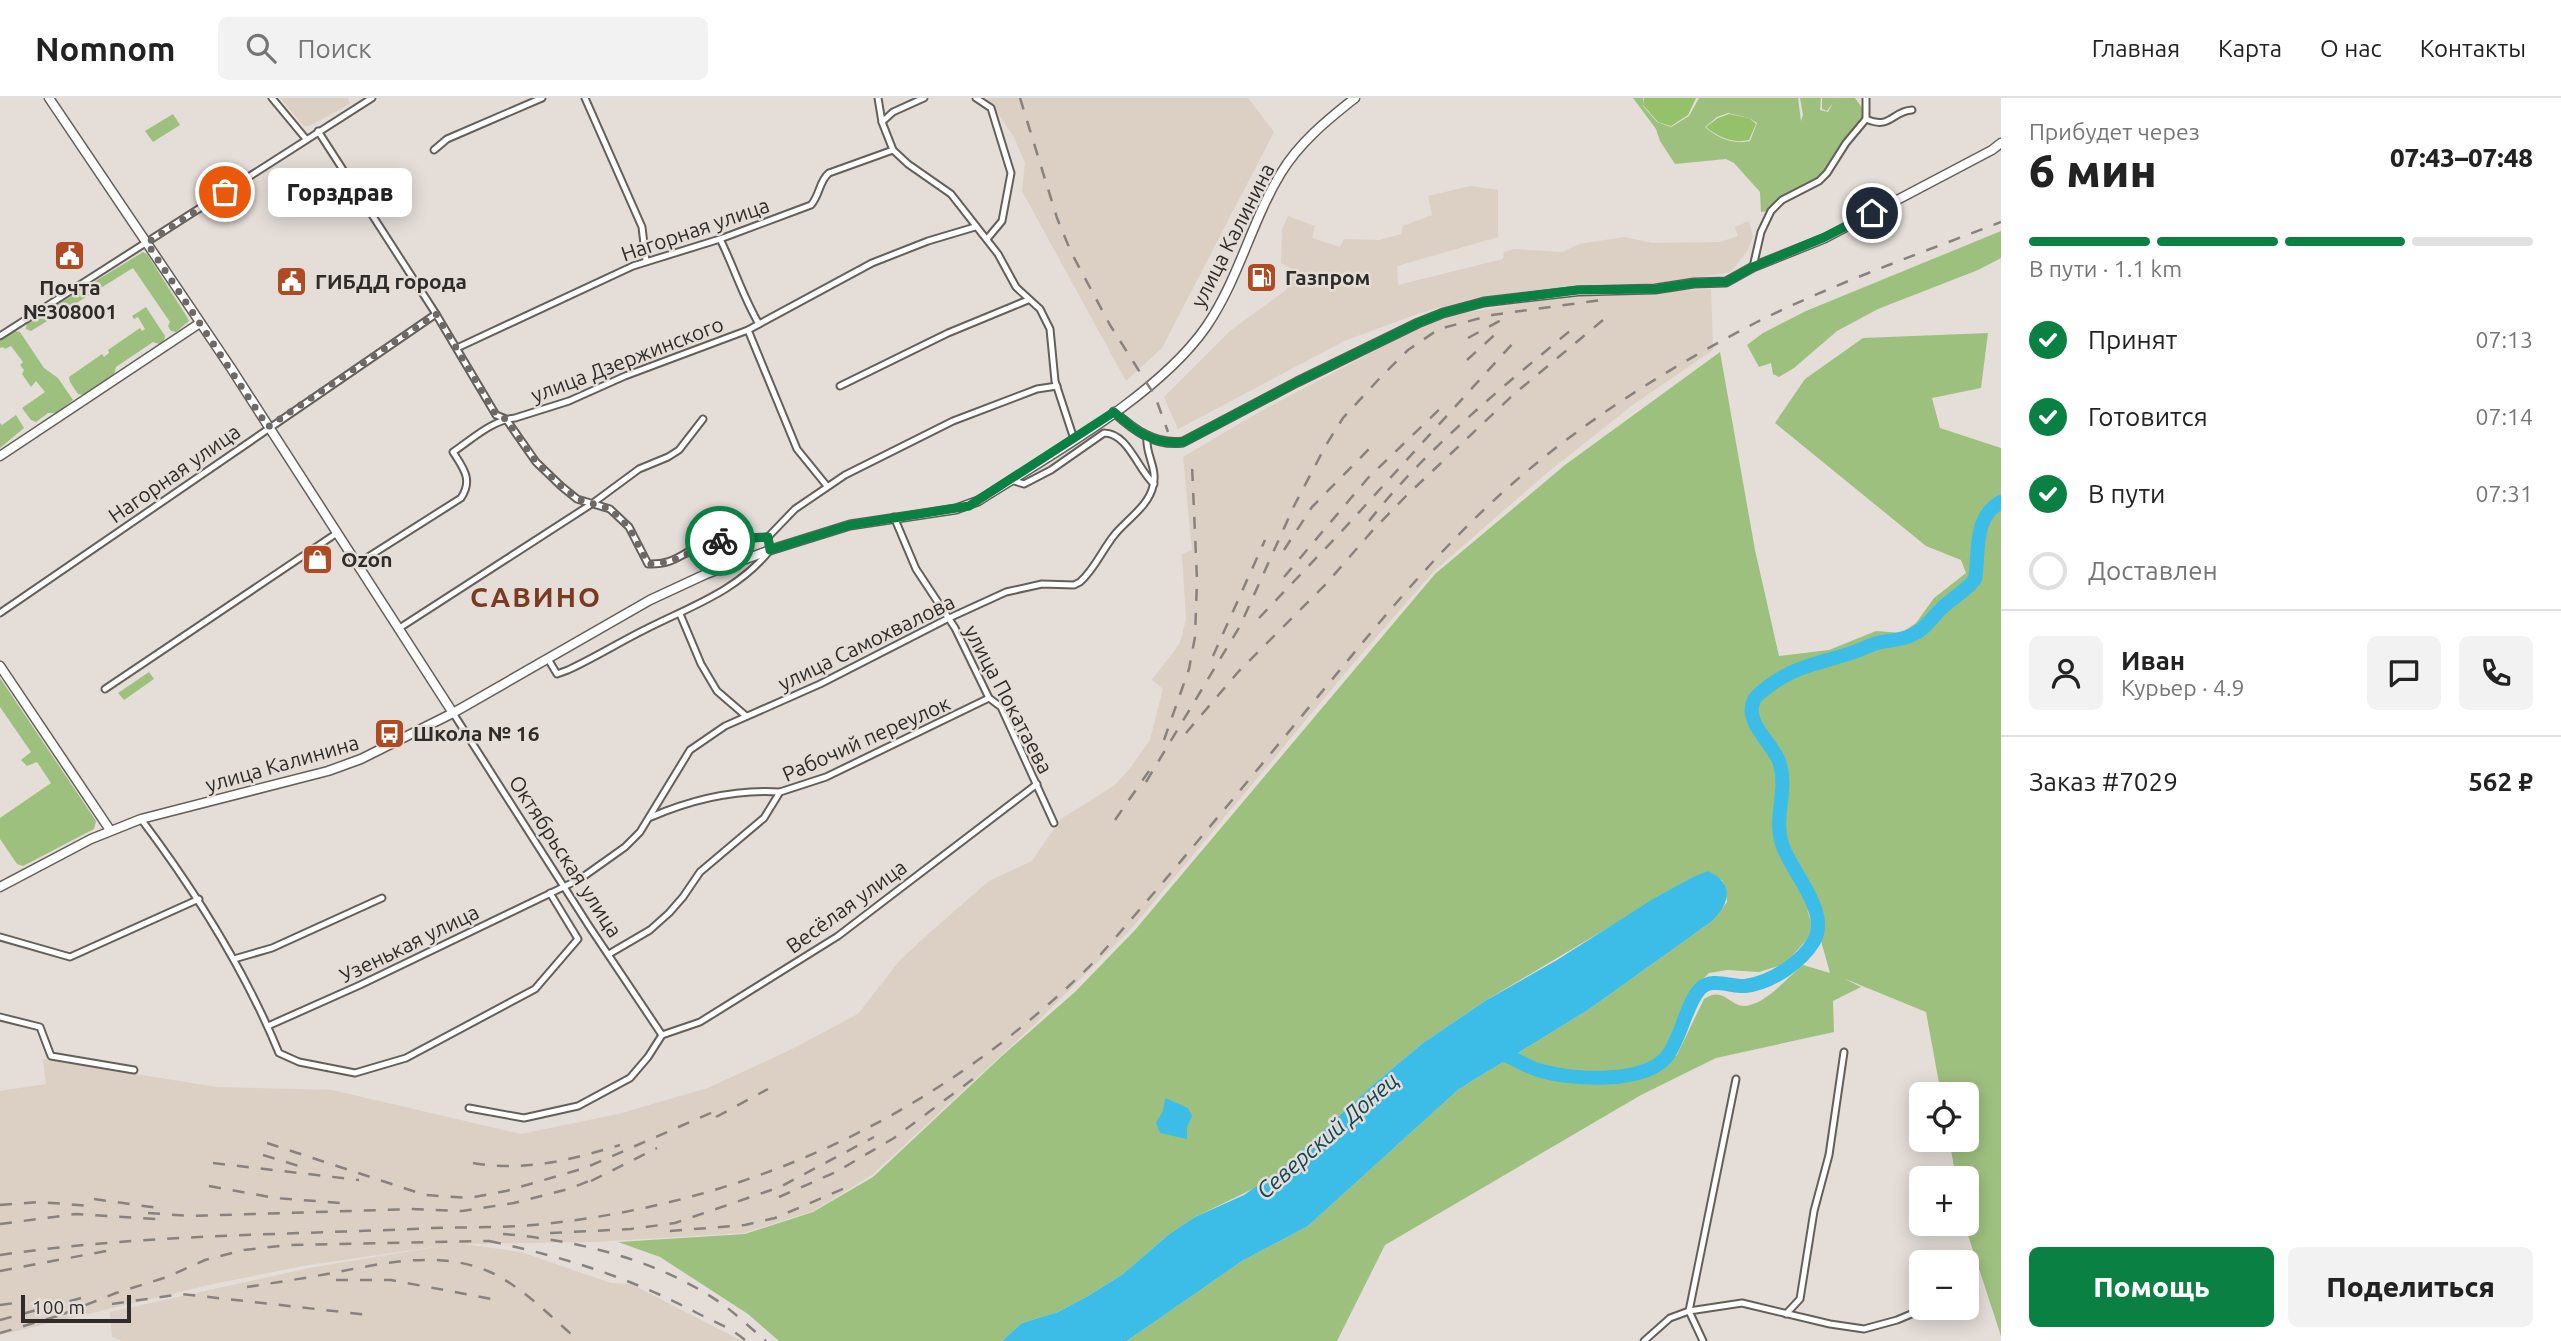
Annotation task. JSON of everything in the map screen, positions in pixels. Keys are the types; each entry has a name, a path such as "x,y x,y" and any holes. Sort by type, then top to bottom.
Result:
{"street":[{"name":"Октябрьская улица","path":"49,98 200,323 564,888 662,1035"},
{"path":"272,98 306,139"},
{"path":"0,336 372,98"},
{"path":"434,150 447,139 542,98"},
{"path":"585,98 642,227 646,261"},
{"path":"878,98 882,122 893,150 951,194 998,254 1016,287 1040,309 1050,328 1057,386 1074,439"},
{"path":"882,122 893,112 924,98"},
{"path":"976,98 991,108 1011,173 1002,221 986,239"},
{"name":"улица Калинина","path":"0,887 110,830 141,819 328,771 362,759 453,713 674,588 770,550 850,525 969,506 1114,412 1166,372 1206,327 1238,270 1261,210 1281,173 1312,135 1355,98"},
{"path":"1753,267 1761,232 1771,211 1782,200 1819,181 1827,173 1846,143 1866,119 1866,98"},
{"path":"1866,119 1885,123 1905,110 1912,110"},
{"path":"318,131 436,314 496,415 506,419 536,462 553,478 578,499 610,509 629,527 648,564 663,565 702,546 719,541 768,537 795,509 827,486 953,421 1037,388 1057,386"},
{"path":"1114,412 1147,437 1171,444 1183,442 1297,382 1443,313 1484,302 1578,290 1656,289 1694,283 1726,282 1753,267 1825,237 2001,143"},
{"name":"Нагорная улица","path":"457,348 646,261 720,239 811,205 818,197 823,178 829,173 893,150"},
{"name":"улица Дзержинского","path":"357,564 461,498 467,489 468,478 453,452 506,419 569,401 625,376 748,330 872,263 928,241 975,227"},
{"path":"720,239 748,306 759,324"},
{"path":"840,386 948,333 1028,300"},
{"name":"Нагорная улица","path":"0,613 436,314"},
{"path":"0,456 200,323"},
{"path":"748,330 797,449 827,486"},
{"path":"398,629 593,503 639,469 679,450 703,419"},
{"path":"1011,480 1024,484 1051,470 1104,433 1111,433 1123,442 1154,484"},
{"path":"1147,437 1146,448 1154,469 1154,484"},
{"name":"улица Самохвалова","path":"564,888 625,847 640,832 690,750 725,726 820,684 1006,592 1042,584 1073,585 1080,582 1114,535 1149,499 1154,484"},
{"name":"улица Покатаева","path":"894,517 916,569 955,628 989,698 1001,707 1054,823"},
{"path":"105,689 337,533"},
{"path":"548,659 557,674 732,586 757,567 770,550 768,537"},
{"path":"680,614 701,664 717,691 746,716"},
{"path":"0,666 110,830"},
{"name":"Рабочий переулок","path":"609,954 650,930 669,913 700,872 764,818 780,792 826,777 989,698"},
{"name":"Весёлая улица","path":"662,1035 700,1022 838,936 1037,784"},
{"path":"650,818 710,796 758,791 780,792"},
{"path":"141,819 199,899 234,960 279,1053 299,1062 355,1073 406,1058 535,989 578,939 550,893"},
{"name":"Узенькая улица","path":"268,1026 564,888"},
{"path":"234,960 272,948 382,898"},
{"path":"0,937 70,957 199,899"},
{"path":"0,1017 40,1027 51,1055 134,1070"},
{"path":"469,1108 524,1118 578,1106 630,1078 662,1035"},
{"path":"1786,1314 1800,1298 1814,1211 1829,1155 1844,1052"},
{"path":"1703,1341 1689,1311 1737,1079"},
{"path":"1644,1341 1670,1318 1689,1311 1742,1303 1830,1324 1864,1329 1909,1315"}],"shaded area":[{"path":"280,98 348,98 350,104 309,126 304,126"},
{"path":"987,98 1248,98 1274,132 1162,348 1126,381 1022,191 1025,163 1013,135"},
{"path":"1471,186 1498,190 1498,237 1397,266 1398,285 1503,259 1504,252 1514,249 1562,252 1579,244 1624,237 1652,243 1720,242 1738,236 1735,227 1749,221 1753,237 1747,251 1731,272 1664,283 1565,287 1475,298 1420,313 1344,341 1178,429 1164,397 1230,331 1286,290 1294,270 1281,263 1282,230 1288,216 1315,226 1312,238 1340,247 1344,239 1379,240 1401,234 1403,226 1432,215 1428,196"},
{"path":"1711,289 1713,350 1634,404 1548,472 1433,572 1131,929 1036,1023 872,1175 813,1211 744,1233 593,1242 464,1244 521,1252 611,1283 631,1284 742,1341 123,1341 112,1337 110,1312 309,1268 448,1245 308,1265 213,1284 0,1335 0,1091 46,1084 43,1059 216,1087 332,1090 521,1134 618,1114 708,1088 794,1048 858,1014 900,960 935,928 989,881 1032,861 1061,819 1115,785 1130,768 1150,740 1163,689 1152,680 1180,643 1186,619 1182,554 1192,550 1183,457 1261,411 1437,318 1564,296"}],"green space":[{"path":"1633,98 1643,98 1643,106 1657,122 1671,127 1689,116 1699,98 1798,98 1801,121 1803,115 1800,98 1821,98 1820,110 1828,112 1833,103 1827,111 1822,109 1822,98 1855,98 1863,109 1864,119 1818,180 1780,198 1768,211 1761,212 1760,192 1734,163 1726,159 1675,164 1660,141 1656,129","holes":["1728,113 1749,118 1757,123 1750,141 1726,140 1705,127 1717,117"]},
{"path":"1644,98 1696,98 1688,115 1671,126 1658,122 1643,105"},
{"path":"173,114 180,125 153,142 145,131"},
{"path":"1729,114 1749,118 1756,124 1749,140 1726,139 1706,127"},
{"path":"2001,231 2001,258 1978,270 1878,309 1837,331 1794,368 1779,377 1773,374 1771,363 1759,367 1747,345 1763,333 1806,311"},
{"path":"143,252 147,254 189,321 176,332 171,331 168,326 170,322 133,268 31,331 26,329 27,323"},
{"path":"146,307 165,336 164,341 159,344 153,342 116,367 114,374 83,395 78,394 69,377 102,354 104,357 109,353 108,350 140,328 142,331 145,329 138,317 134,319 132,316"},
{"path":"15,331 20,332 44,368 58,378 73,400 57,413 48,413 36,422 31,420 22,408 45,392 36,381 31,387 22,374 24,370 20,365 23,362 11,346 0,348 0,340"},
{"path":"1988,333 1981,388 1932,398 1940,428 2001,448 2001,1336 1979,1269 1979,1250 1973,1250 1968,1236 1979,1236 1979,1166 1954,1166 1951,1152 1979,1152 1979,1082 1939,1082 1926,1012 1843,978 1861,987 1833,1001 1834,1032 1716,1058 1641,1095 1385,1245 1337,1341 1127,1341 1242,1261 1308,1226 1459,1089 1588,1010 1711,922 1727,902 1722,880 1693,877 1485,1001 1423,1043 1261,1185 1195,1217 1168,1235 1123,1274 1058,1312 1022,1323 1002,1341 779,1341 748,1314 660,1257 618,1242 745,1234 813,1212 873,1177 1003,1055 1075,992 1135,930 1435,574 1565,465 1720,352 1755,550 1779,656 1829,650 1876,631 1901,633 1916,623 1934,598 1966,573 1961,560 1926,546 1775,423 1805,379 1863,338","holes":["1807,909 1818,930 1830,973 1803,965 1771,994 1750,1005 1743,1006 1718,994 1711,995 1704,999 1677,1055 1644,1077 1668,1047 1693,989 1709,973 1727,970 1759,972 1785,964 1810,936 1813,928"]},
{"path":"16,415 24,428 0,448 0,423 2,425"},
{"path":"149,672 154,679 124,700 118,693"},
{"path":"0,678 96,821 94,829 23,866 17,864 0,839 0,818 51,783 37,762 27,766 21,760 31,752 0,707"}],"water":[{"path":"1708,871 1723,882 1727,895 1722,909 1711,922 1588,1010 1459,1089 1308,1226 1242,1261 1127,1341 1002,1341 1022,1323 1058,1312 1088,1296 1123,1274 1168,1235 1195,1217 1244,1195 1280,1170 1423,1043 1485,1001 1557,960 1653,899"},
{"path":"1165,1098 1188,1108 1192,1116 1187,1127 1187,1139 1160,1133 1156,1123 1163,1111"}],"waterway":[{"name":"Северский Донец","path":"1494,1052 1538,1070 1569,1076 1626,1076 1643,1071 1657,1065 1668,1055 1691,1002 1705,985 1755,984 1784,971 1801,957 1814,941 1818,929 1817,917 1807,891 1782,844 1779,824 1782,771 1775,754 1755,724 1752,716 1754,700 1761,692 1790,673 1875,643 1904,638 1921,630 1975,579 1981,526 1985,517 2001,502"}],"railway":[{"path":"1020,98 1057,218 1071,252 1110,325 1155,396 1168,432"},
{"path":"0,1255 162,1239 544,1224 623,1212 699,1194 772,1171 842,1141 910,1105 974,1063 1036,1015 1094,962 1423,573 1499,496 1553,450 1637,391 1757,322 1847,282 2001,222"},
{"path":"1146,782 1240,626 1294,506 1326,445 1343,418 1379,379 1408,350 1439,329 1492,315 1601,300"},
{"path":"1468,338 1503,319"},
{"path":"1186,733 1239,671 1326,584 1406,496 1513,395 1603,320"},
{"path":"1467,360 1500,330"},
{"path":"1369,521 1439,444 1571,330"},
{"path":"1259,618 1515,341"},
{"path":"1284,577 1368,478 1446,403"},
{"path":"1284,550 1312,507 1370,448"},
{"path":"1164,740 1189,669 1195,637 1197,580 1192,465"},
{"path":"1213,656 1265,540"},
{"path":"1115,820 1149,771"},
{"path":"779,1197 836,1172 894,1138 973,1079"},
{"path":"716,1117 768,1089"},
{"path":"267,1143 425,1195 469,1198 506,1191 585,1168 722,1108"},
{"path":"550,1233 631,1229 675,1223 780,1187 874,1137"},
{"path":"473,1163 511,1166 547,1163 620,1145"},
{"path":"591,1181 657,1148"},
{"path":"263,1155 302,1167"},
{"path":"213,1163 359,1180"},
{"path":"148,1213 191,1216 412,1209 462,1211 514,1203 572,1188 598,1177"},
{"path":"670,1231 745,1225 775,1218 852,1185"},
{"path":"209,1186 275,1198 341,1203"},
{"path":"94,1199 158,1208"},
{"path":"0,1205 39,1202 91,1206"},
{"path":"0,1224 76,1214 157,1219"},
{"path":"503,1234 561,1241 619,1255 647,1265 700,1290 725,1306 766,1341"},
{"path":"489,1241 544,1254 623,1279 674,1301 746,1341"},
{"path":"63,1314 167,1277 205,1260 244,1250 288,1245 489,1241"},
{"path":"0,1271 111,1250"},
{"path":"247,1287 388,1263 450,1261 470,1265 502,1278 579,1341"},
{"path":"336,1280 391,1280 502,1301"},
{"path":"112,1304 182,1294 369,1315"},
{"path":"0,1320 81,1298"},
{"path":"0,1305 22,1302"},
{"path":"0,1333 71,1312"}],"way so far":[{"path":"225,192 147,243 268,427 436,314 496,415 506,419 536,462 561,486 578,499 610,509 629,527 648,564 663,565 702,546 720,541"}],"place":[{"name":"Горздрав","path":"225,192"},
{"name":"Почта №308001","path":"70,255"},
{"name":"Газпром","path":"1262,277"},
{"name":"ГИБДД города","path":"292,281"},
{"name":"Ozon","path":"318,559"},
{"name":"Школа № 16","path":"390,733"}],"district":[{"name":"САВИНО","path":"536,596"}],"route":[{"path":"720,541 768,537 770,550 850,525 969,506 1114,412 1147,437 1171,444 1183,442 1297,382 1443,313 1484,302 1578,290 1656,289 1694,283 1726,282 1872,213"}]}
